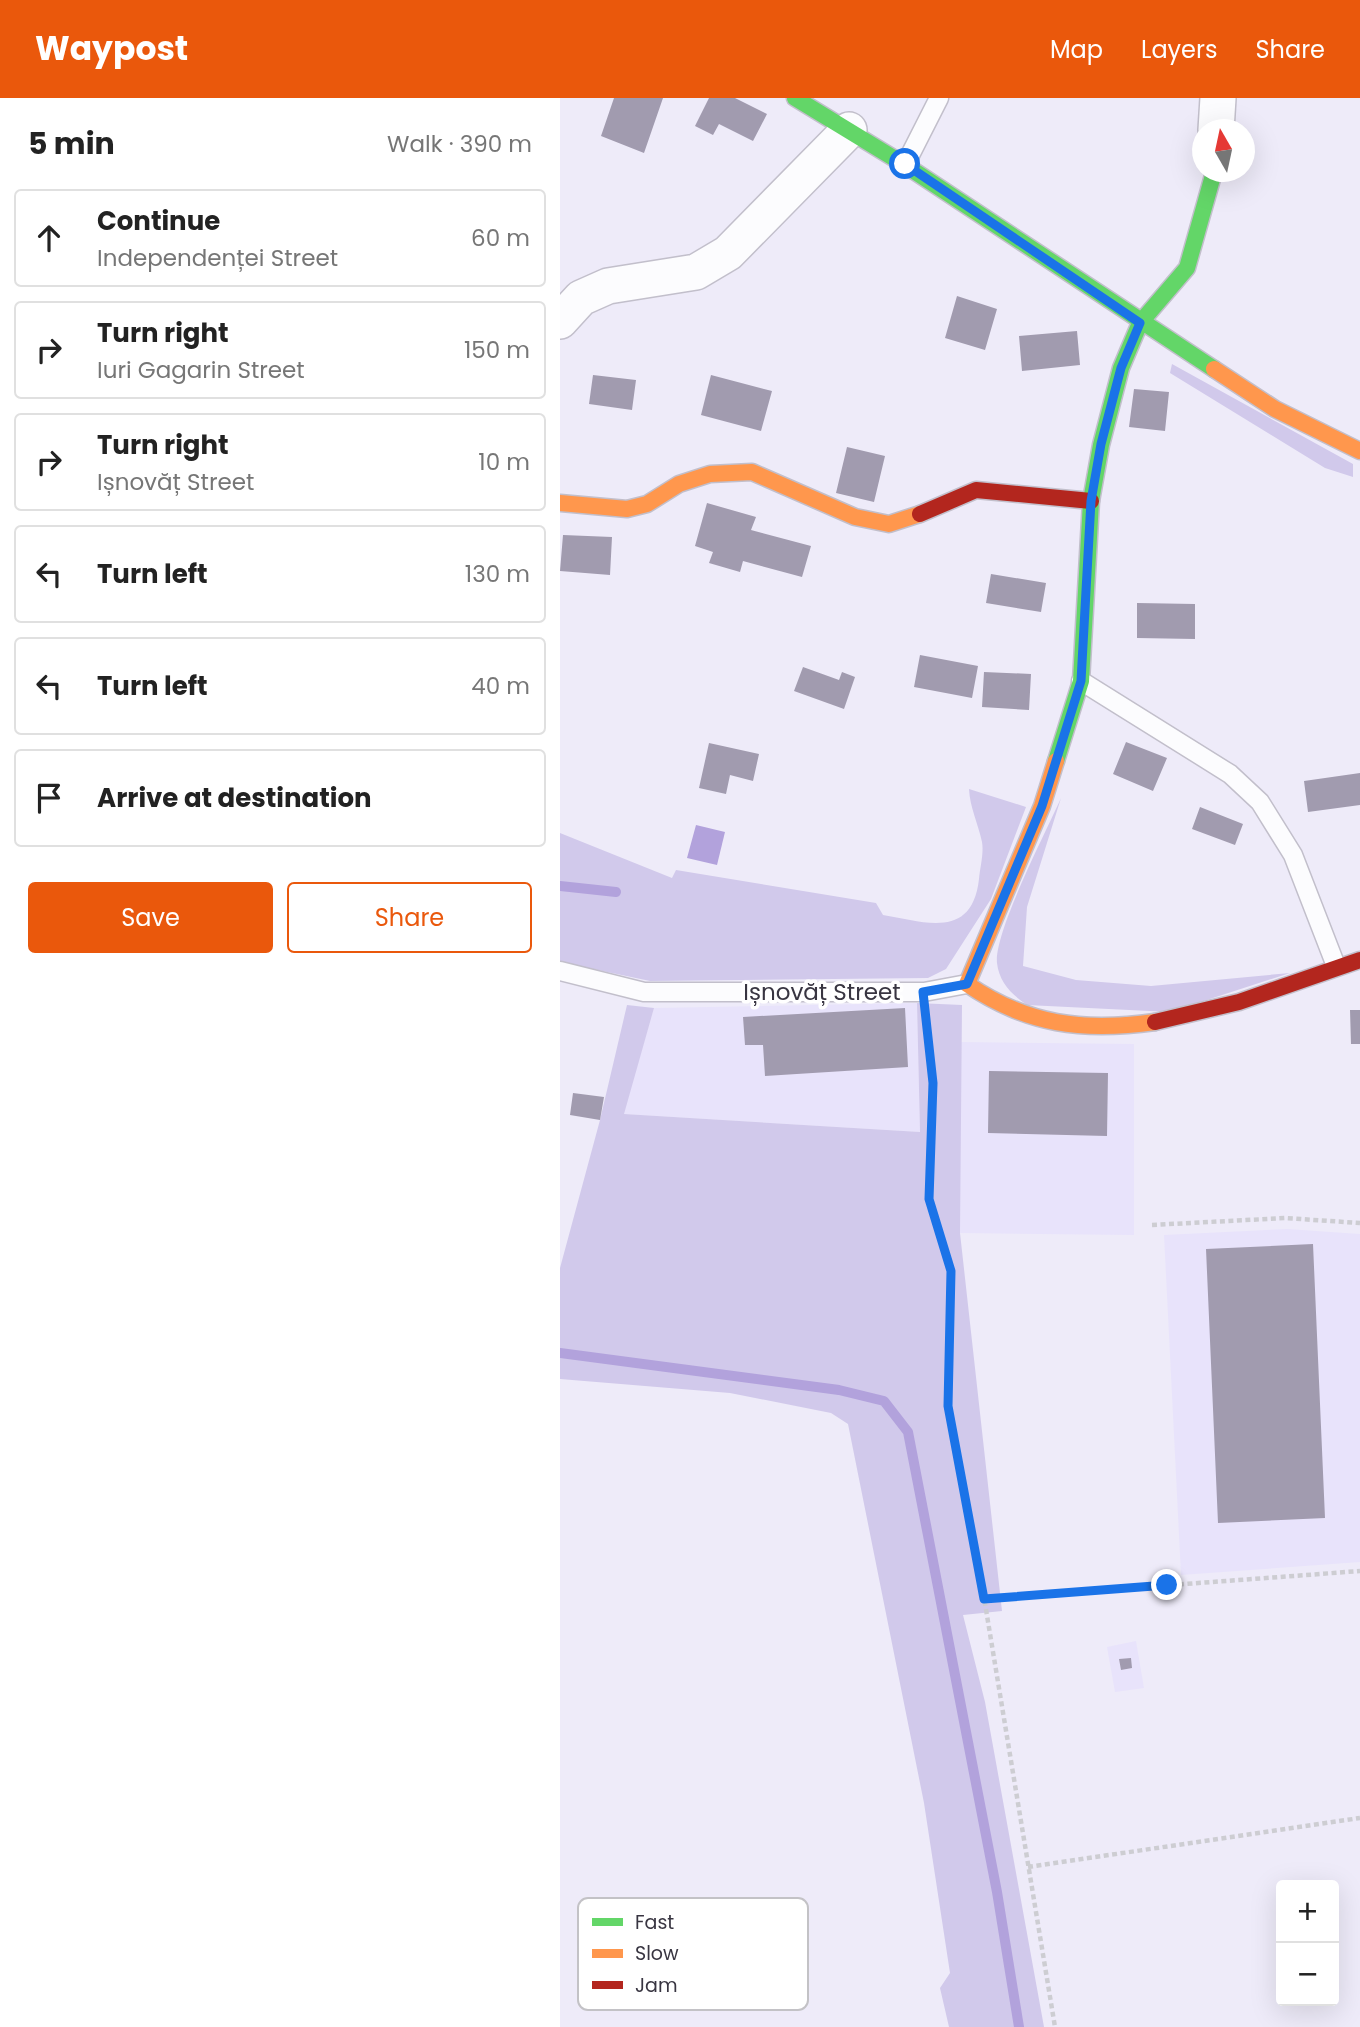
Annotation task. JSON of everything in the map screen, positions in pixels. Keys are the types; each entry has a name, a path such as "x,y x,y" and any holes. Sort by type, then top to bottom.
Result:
{"street":[{"path":"795,98 905,164 1140,323 1275,409 1360,451"},
{"path":"1217,119 1218,98"},
{"path":"560,321 581,298 608,286 696,272 728,253 849,130"},
{"path":"1211,182 1187,268 1140,323 1121,368 1101,444 1091,501 1081,681 1042,806 967,984 1004,1010 1037,1020 1093,1027 1151,1023 1236,1003 1360,960"},
{"path":"560,503 627,509 647,504 679,484 710,474 752,472 855,517 889,524 945,505 976,490 1091,501"}],"lane":[{"path":"905,164 939,98"},
{"path":"1081,681 1230,774 1260,802 1293,855 1336,967"},
{"name":"Ișnovăț Street","path":"560,971 644,992 923,992 967,984"}],"path":[{"path":"923,992 933,1083 929,1199 951,1271 948,1406 984,1599 1055,2027"},
{"path":"1152,1225 1285,1218 1360,1223"},
{"path":"984,1599 1360,1571"},
{"path":"1028,1867 1360,1818"}],"shaded area":[{"path":"1172,364 1353,464 1353,477 1325,468 1170,373"},
{"path":"969,789 1026,807 991,899 946,969 928,978 650,981 560,962 560,833 672,878 676,870 876,903 883,915 930,923 944,922 957,919 967,911 975,898 979,879 982,846"},
{"path":"1061,798 1027,907 1023,966 1076,980 1151,986 1290,973 1170,1012 1027,1005 1021,1001 1000,976 998,948 1012,906"},
{"path":"696,825 725,832 717,865 687,858"},
{"path":"917,1003 920,1132 623,1114 654,1008"},
{"path":"917,1003 962,1005 960,1233 1002,1611 963,1615 985,1702 1044,2027 949,2027 940,1988 950,1973 924,1803 848,1424 831,1413 730,1393 560,1379 560,1268 600,1120 627,1005 654,1008 624,1114 920,1132"},
{"path":"960,1042 1134,1044 1134,1235 960,1233"},
{"path":"1287,1229 1360,1234 1360,1562 1181,1575 1164,1235"},
{"path":"1136,1641 1144,1688 1115,1692 1107,1647"}],"building":[{"path":"614,98 663,98 644,153 601,136"},
{"path":"709,98 735,98 767,114 753,141 719,124 713,135 695,126"},
{"path":"957,296 997,309 985,350 945,338"},
{"path":"1077,331 1080,365 1022,371 1019,336"},
{"path":"593,375 636,380 632,410 589,404"},
{"path":"711,375 772,391 761,431 701,415"},
{"path":"1134,389 1169,392 1165,431 1129,427"},
{"path":"847,447 885,456 874,502 836,493"},
{"path":"707,503 756,517 751,530 811,546 802,577 743,561 740,572 709,563 713,552 695,546"},
{"path":"563,535 612,537 610,575 560,571"},
{"path":"991,574 1046,583 1041,612 986,603"},
{"path":"1137,603 1195,604 1195,639 1137,638"},
{"path":"920,655 978,666 972,698 914,687"},
{"path":"803,667 839,680 842,672 855,677 844,709 794,691"},
{"path":"984,672 1031,674 1029,710 982,707"},
{"path":"1126,742 1167,758 1153,791 1113,774"},
{"path":"709,743 759,754 753,781 730,775 726,794 699,788"},
{"path":"1360,773 1360,805 1308,812 1304,781"},
{"path":"1200,807 1243,824 1235,845 1192,829"},
{"path":"905,1008 908,1067 765,1076 763,1045 745,1045 743,1017"},
{"path":"1350,1010 1360,1010 1360,1044 1351,1044"},
{"path":"989,1071 1108,1073 1107,1136 988,1133"},
{"path":"573,1093 604,1097 600,1120 570,1115"},
{"path":"1313,1244 1325,1518 1218,1523 1206,1249"},
{"path":"1131,1658 1132,1668 1121,1670 1119,1659"}],"waterway":[{"path":"560,886 616,892"},
{"path":"560,1353 839,1390 884,1401 908,1432 997,1892 1019,2027"}],"traffic: fast":[{"path":"795,98 905,165 1214,369"},
{"path":"1056,761 1081,681 1091,501 1101,445 1121,368 1140,323 1187,268 1211,182"}],"traffic: slow":[{"path":"1214,369 1275,409 1360,451"},
{"path":"560,503 627,509 647,504 679,484 710,474 752,472 855,517 889,524 920,514"},
{"path":"1056,761 1042,806 967,984 1012,1009 1056,1022 1104,1026 1155,1022"}],"traffic: jam":[{"path":"920,514 976,490 1091,501"},
{"path":"1155,1022 1239,1002 1360,960"}],"route":[{"path":"905,164 1140,323 1121,368 1101,444 1091,501 1081,681 1042,806 967,984 923,992 933,1083 929,1199 951,1271 948,1406 984,1599 1167,1585"}]}
